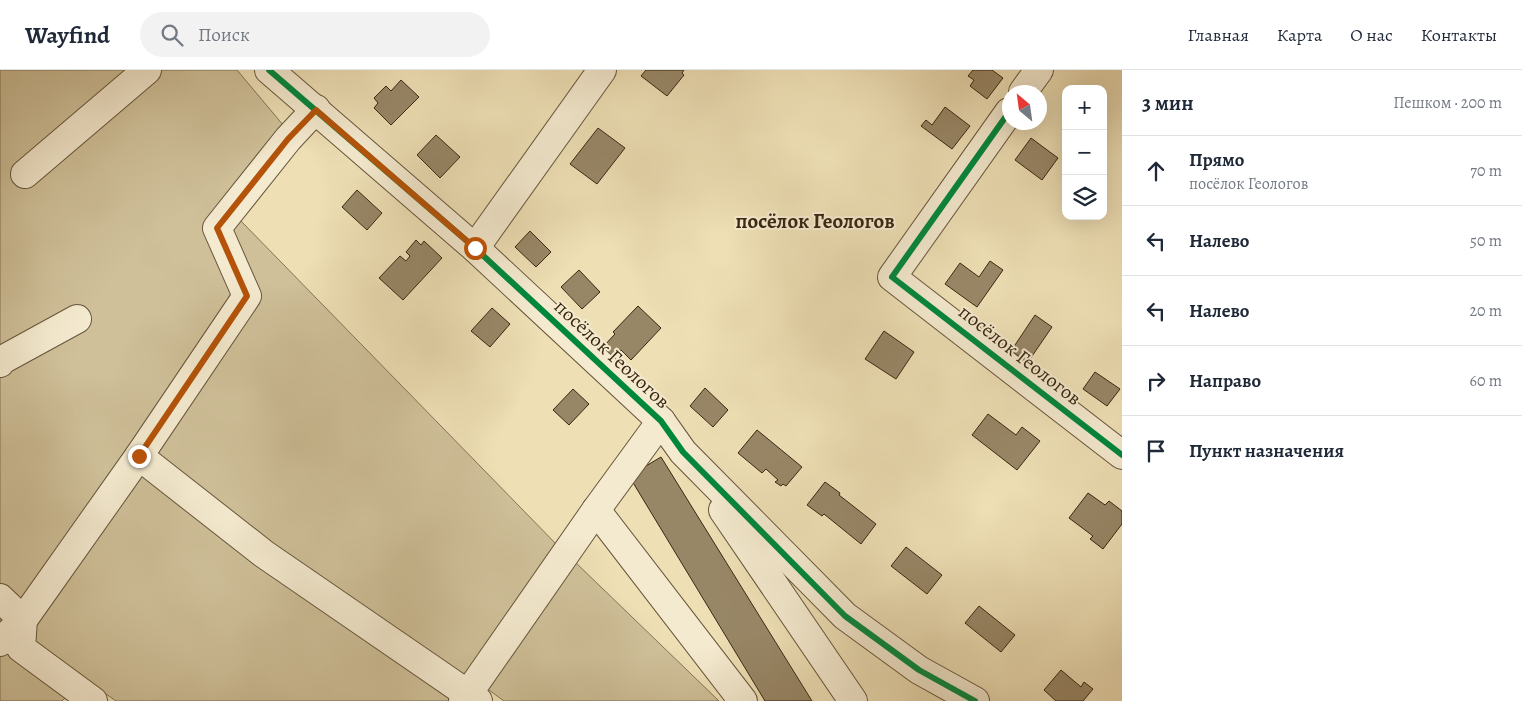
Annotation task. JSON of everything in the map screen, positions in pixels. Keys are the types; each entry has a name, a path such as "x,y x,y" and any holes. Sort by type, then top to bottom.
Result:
{"street":[{"path":"25,174 147,70"},
{"name":"посёлок Геологов","path":"269,70 475,248 661,421 853,701"},
{"path":"475,248 602,70"},
{"path":"1028,85 1039,70"},
{"path":"0,642 23,620 139,456 247,296 217,228 288,139 316,110"},
{"name":"посёлок Геологов","path":"1002,123 892,277 1122,455"},
{"path":"0,363 2,360 77,320"},
{"path":"139,456 264,554 470,699 596,510 661,421"},
{"name":"посёлок Геологов","path":"683,452 845,616 919,670 974,701"},
{"path":"596,510 742,701"},
{"path":"0,598 23,620"},
{"path":"23,620 21,648 81,698"}],"shaded area":[{"path":"0,70 237,70 294,138 240,220 559,547 448,701 116,701 34,643 0,624"},
{"path":"573,560 719,701 504,701 486,688"},
{"path":"5,650 69,694 62,701 0,701 0,655"}],"building":[{"path":"646,70 684,70 682,73 684,75 667,96 641,76"},
{"path":"973,70 992,70 1003,78 987,99 970,86 974,80 968,76"},
{"path":"401,80 419,97 391,125 374,108 378,103 374,98 386,86 391,91"},
{"path":"945,107 970,126 952,149 921,126 926,120 932,125"},
{"path":"598,128 625,148 597,184 570,164"},
{"path":"436,135 460,157 440,178 417,155"},
{"path":"1031,138 1058,158 1042,180 1015,160"},
{"path":"357,190 382,213 367,230 342,207"},
{"path":"530,231 551,252 536,267 515,247"},
{"path":"416,240 421,245 424,241 442,258 403,300 379,278 400,256 406,261 410,256 406,252"},
{"path":"990,261 1003,270 977,307 945,284 960,263 979,277"},
{"path":"579,270 600,292 582,309 561,287"},
{"path":"638,306 661,328 631,360 621,350 613,359 602,348 615,334 613,332"},
{"path":"492,308 510,324 490,347 471,331"},
{"path":"1035,315 1052,327 1028,362 1011,351"},
{"path":"884,331 914,352 896,379 865,359"},
{"path":"1095,372 1120,389 1107,406 1083,389"},
{"path":"705,388 728,410 713,427 690,406"},
{"path":"573,389 589,404 569,425 553,410"},
{"path":"988,414 1016,435 1022,427 1040,441 1017,470 972,435"},
{"path":"757,430 802,467 786,486 783,484 781,486 775,482 778,480 766,469 762,473 738,453"},
{"path":"661,457 812,701 765,701 629,476"},
{"path":"825,482 876,524 861,544 824,514 822,516 807,505"},
{"path":"1088,493 1105,505 1109,501 1122,511 1122,524 1103,549 1090,539 1093,536 1069,518"},
{"path":"906,547 942,575 927,594 891,566"},
{"path":"979,606 1015,635 1001,652 965,623"},
{"path":"1061,670 1081,687 1084,682 1093,689 1083,701 1056,701 1044,690"}],"cycle path":[{"path":"269,70 475,248 661,421 683,452 845,616 919,670 975,701"},
{"path":"1002,122 892,277 1122,455"}],"district":[{"name":"посёлок Геологов","path":"815,221"}],"route":[{"path":"139,456 247,296 217,228 288,139 316,110 475,248"}]}
